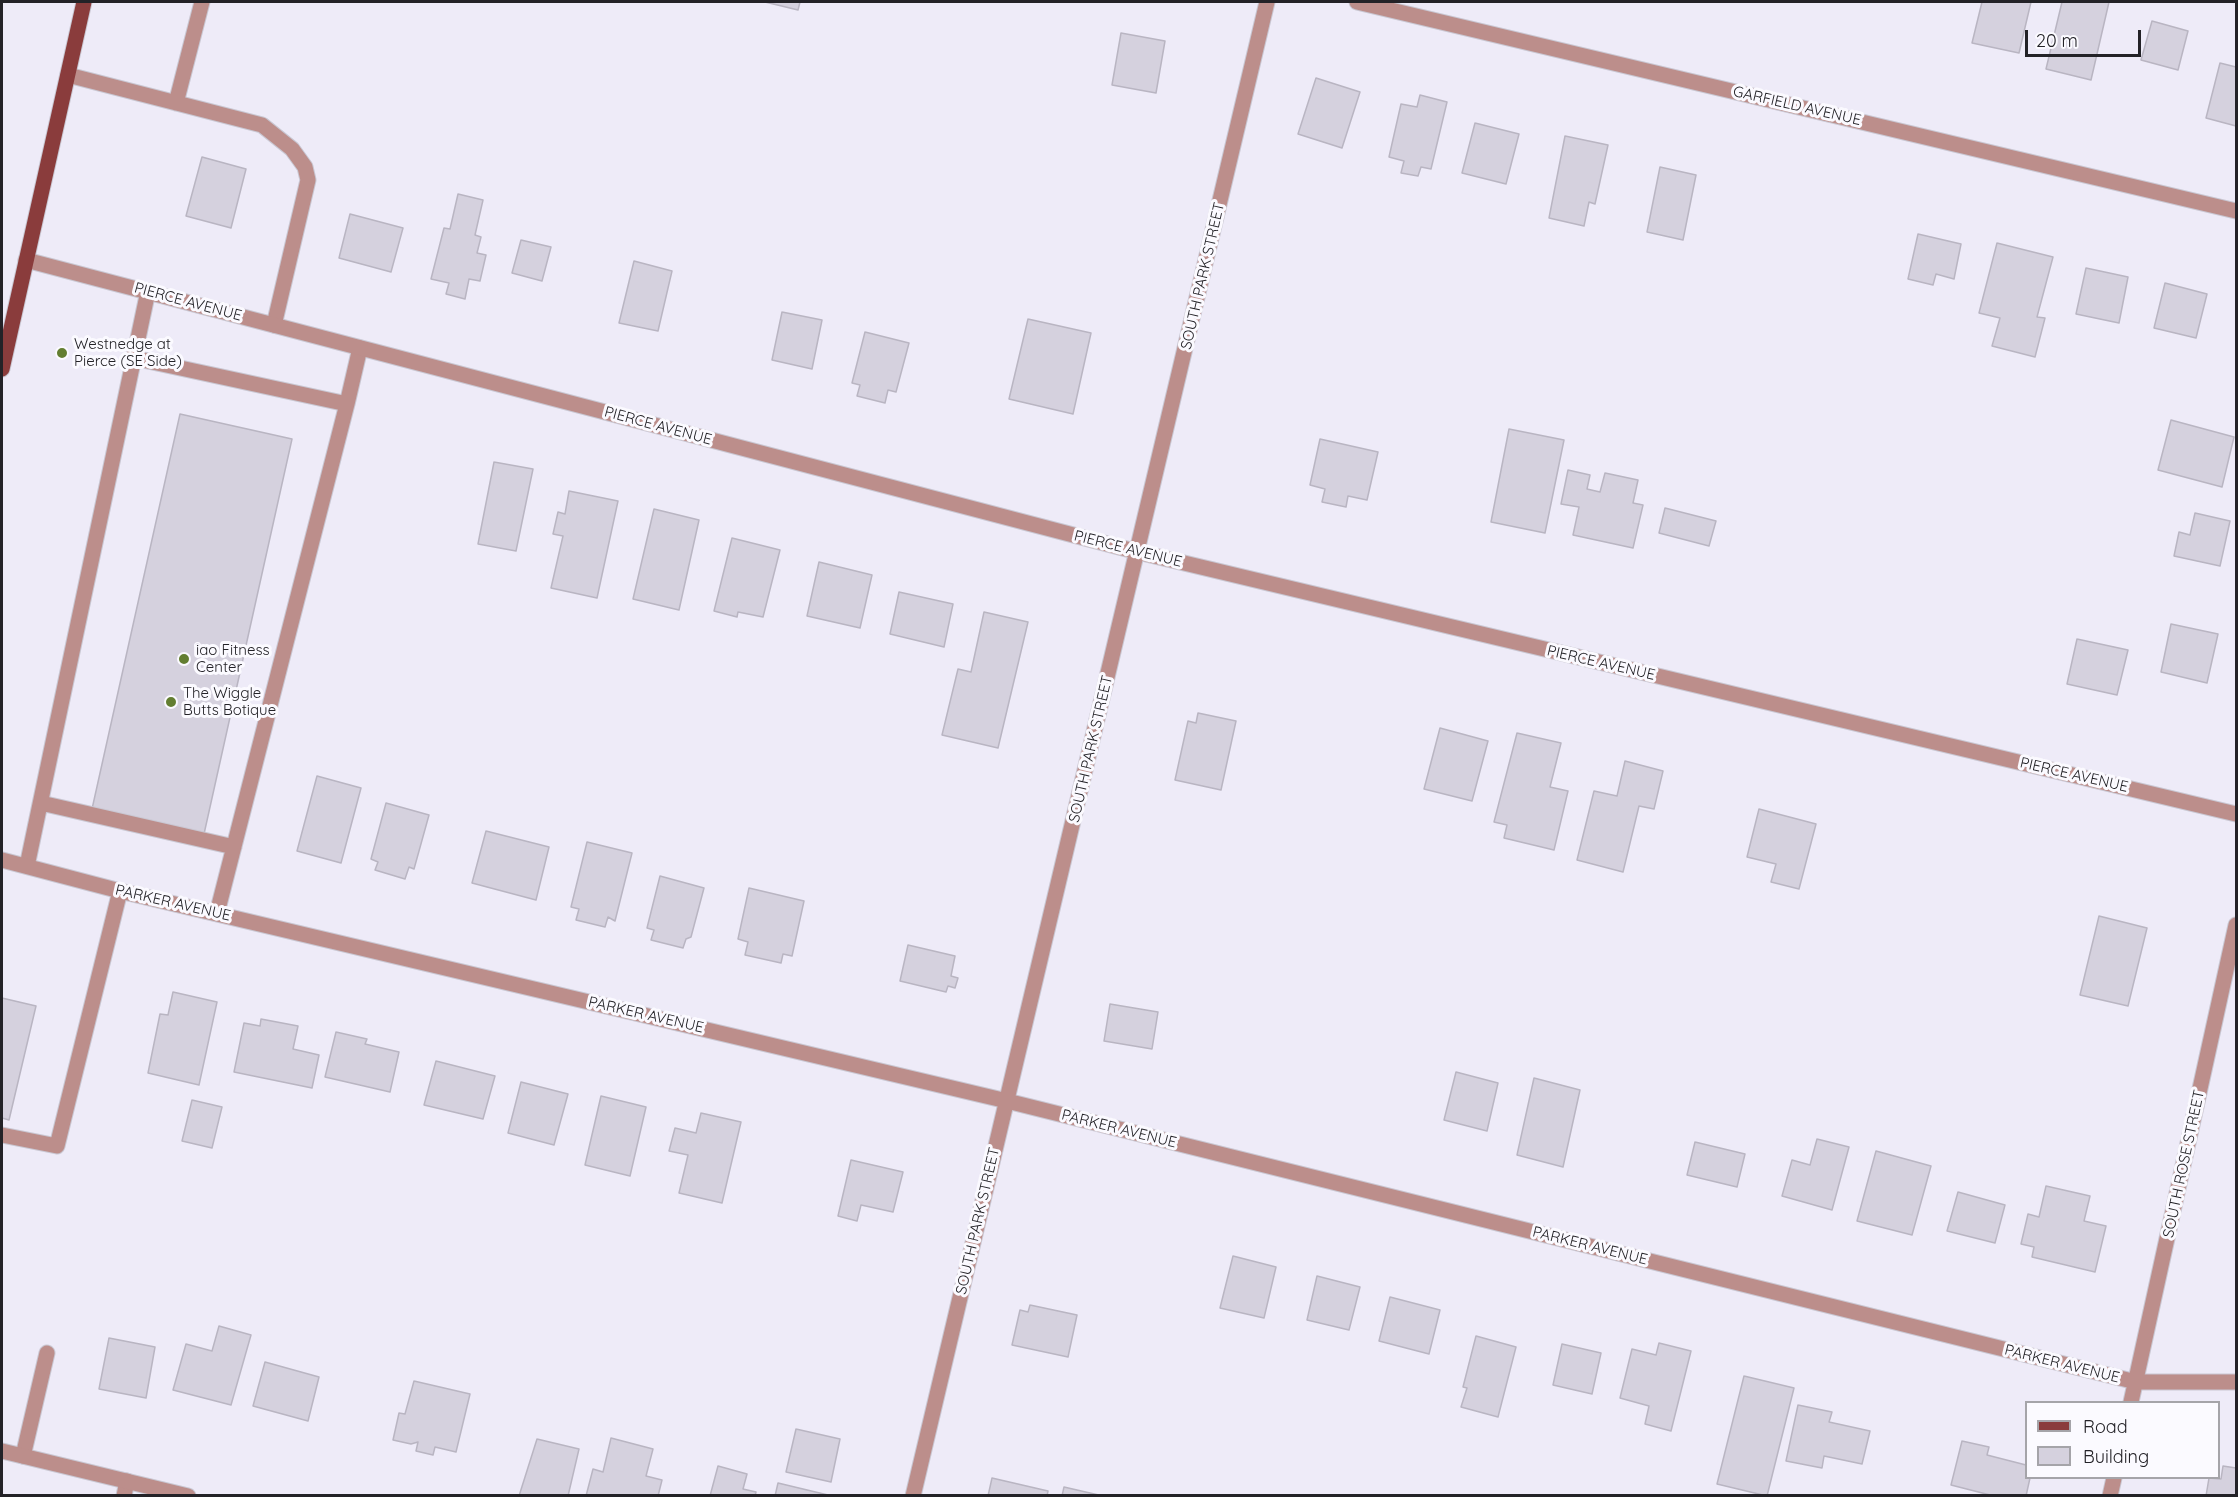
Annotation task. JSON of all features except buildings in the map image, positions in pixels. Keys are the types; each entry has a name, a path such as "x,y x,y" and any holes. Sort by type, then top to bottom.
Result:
{"main road":[{"path":"2,369 84,2"}],"street":[{"path":"176,103 202,2"},
{"name":"SOUTH PARK STREET","path":"913,1496 1267,2"},
{"name":"GARFIELD AVENUE","path":"1356,2 2236,211"},
{"path":"68,75 262,125 292,150 305,167 308,180 274,325"},
{"name":"PIERCE AVENUE","path":"26,260 1138,552 2236,814"},
{"path":"27,866 148,291"},
{"path":"217,913 360,348"},
{"path":"134,358 347,404"},
{"path":"41,803 234,847"},
{"name":"PARKER AVENUE","path":"2,860 120,891 1007,1101 2136,1382 2236,1382"},
{"path":"2,1135 57,1146 120,891"},
{"name":"SOUTH ROSE STREET","path":"2132,1401 2236,925"},
{"path":"23,1456 47,1353"},
{"path":"2,1451 126,1488 188,1496"},
{"path":"2110,1496 2114,1479"}],"place":[{"name":"Westnedge at Pierce (SE Side)","path":"62,353"},
{"name":"iao Fitness Center","path":"184,659"},
{"name":"The Wiggle Butts Botique","path":"171,702"}]}
